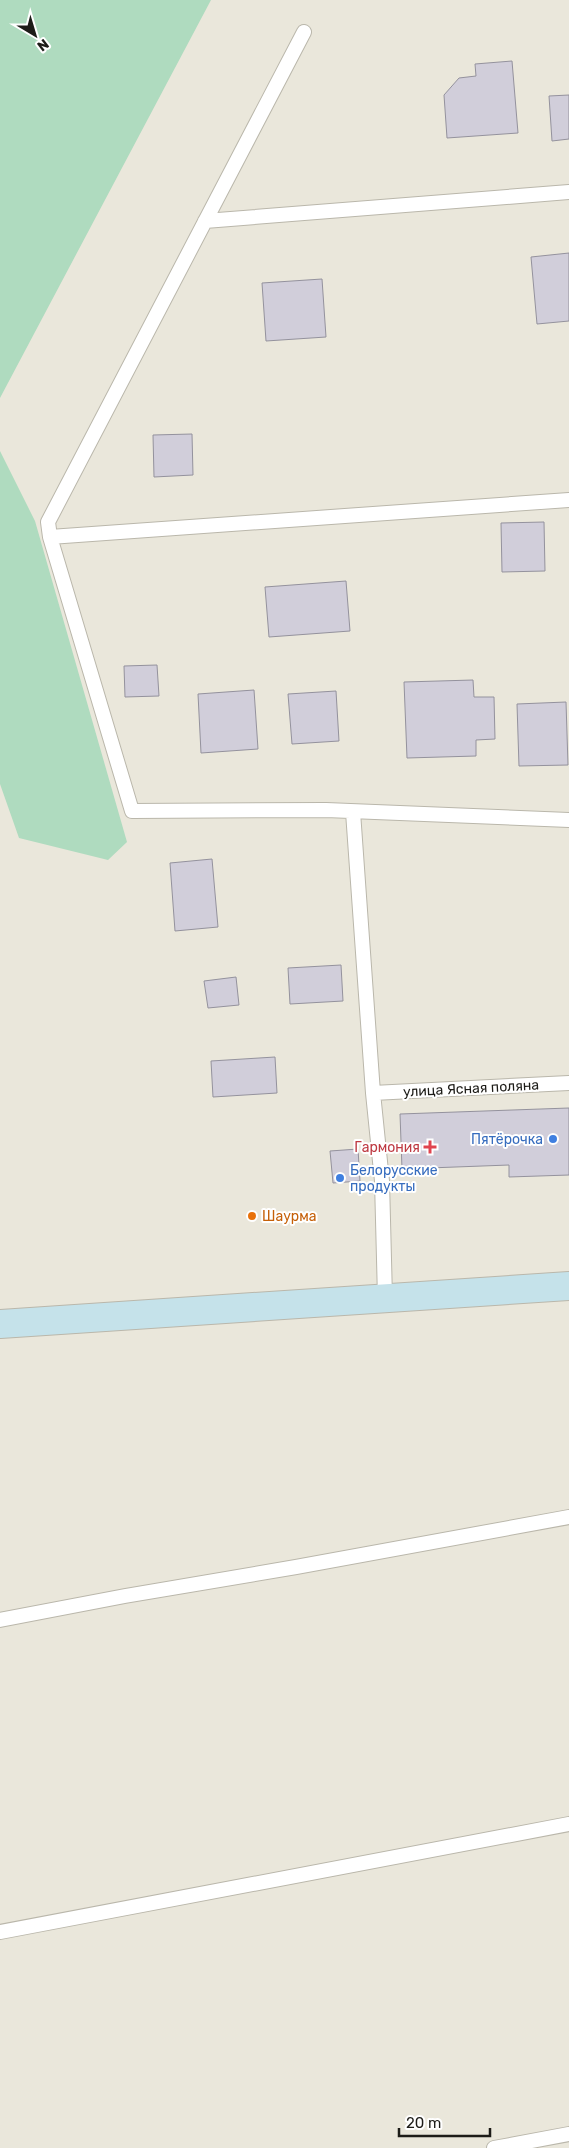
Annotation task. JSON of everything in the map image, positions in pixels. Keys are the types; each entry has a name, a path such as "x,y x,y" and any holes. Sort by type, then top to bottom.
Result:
{"main road":[{"path":"0,1324 569,1286"}],"lane":[{"path":"304,32 48,522 50,536 132,811 353,812 569,820"},
{"path":"205,221 569,192"},
{"path":"50,536 569,500"},
{"path":"353,812 373,1094 382,1181 385,1298"},
{"name":"улица Ясная поляна","path":"373,1094 569,1083"},
{"path":"0,1620 569,1517"},
{"path":"0,1932 569,1824"},
{"path":"494,2148 569,2134"}],"green space":[{"path":"0,0 211,0 0,398"},
{"path":"0,451 35,521 127,842 108,860 19,838 0,784"}],"building":[{"path":"512,61 518,133 447,138 444,95 459,78 476,76 475,64"},
{"path":"569,95 569,139 552,141 549,96"},
{"path":"569,253 569,321 537,324 531,257"},
{"path":"322,279 326,337 266,341 262,283"},
{"path":"192,434 193,475 154,477 153,435"},
{"path":"544,522 545,571 502,572 501,523"},
{"path":"346,581 350,631 269,637 265,587"},
{"path":"157,665 159,696 125,697 124,666"},
{"path":"473,680 474,697 494,697 495,739 476,740 476,756 407,758 404,682"},
{"path":"254,690 258,749 201,753 198,694"},
{"path":"336,691 339,741 292,744 288,694"},
{"path":"566,702 568,765 519,766 517,704"},
{"path":"212,859 218,927 175,931 170,863"},
{"path":"341,965 343,1001 290,1004 288,968"},
{"path":"236,977 239,1005 208,1008 204,981"},
{"path":"275,1057 277,1093 213,1097 211,1061"},
{"path":"569,1108 569,1175 509,1177 509,1165 402,1169 400,1114"},
{"path":"358,1149 360,1181 333,1183 330,1151"}],"place":[{"name":"Пятёрочка","path":"553,1139"},
{"name":"Гармония","path":"430,1147"},
{"name":"Белорусские продукты","path":"340,1178"},
{"name":"Шаурма","path":"252,1216"}]}
